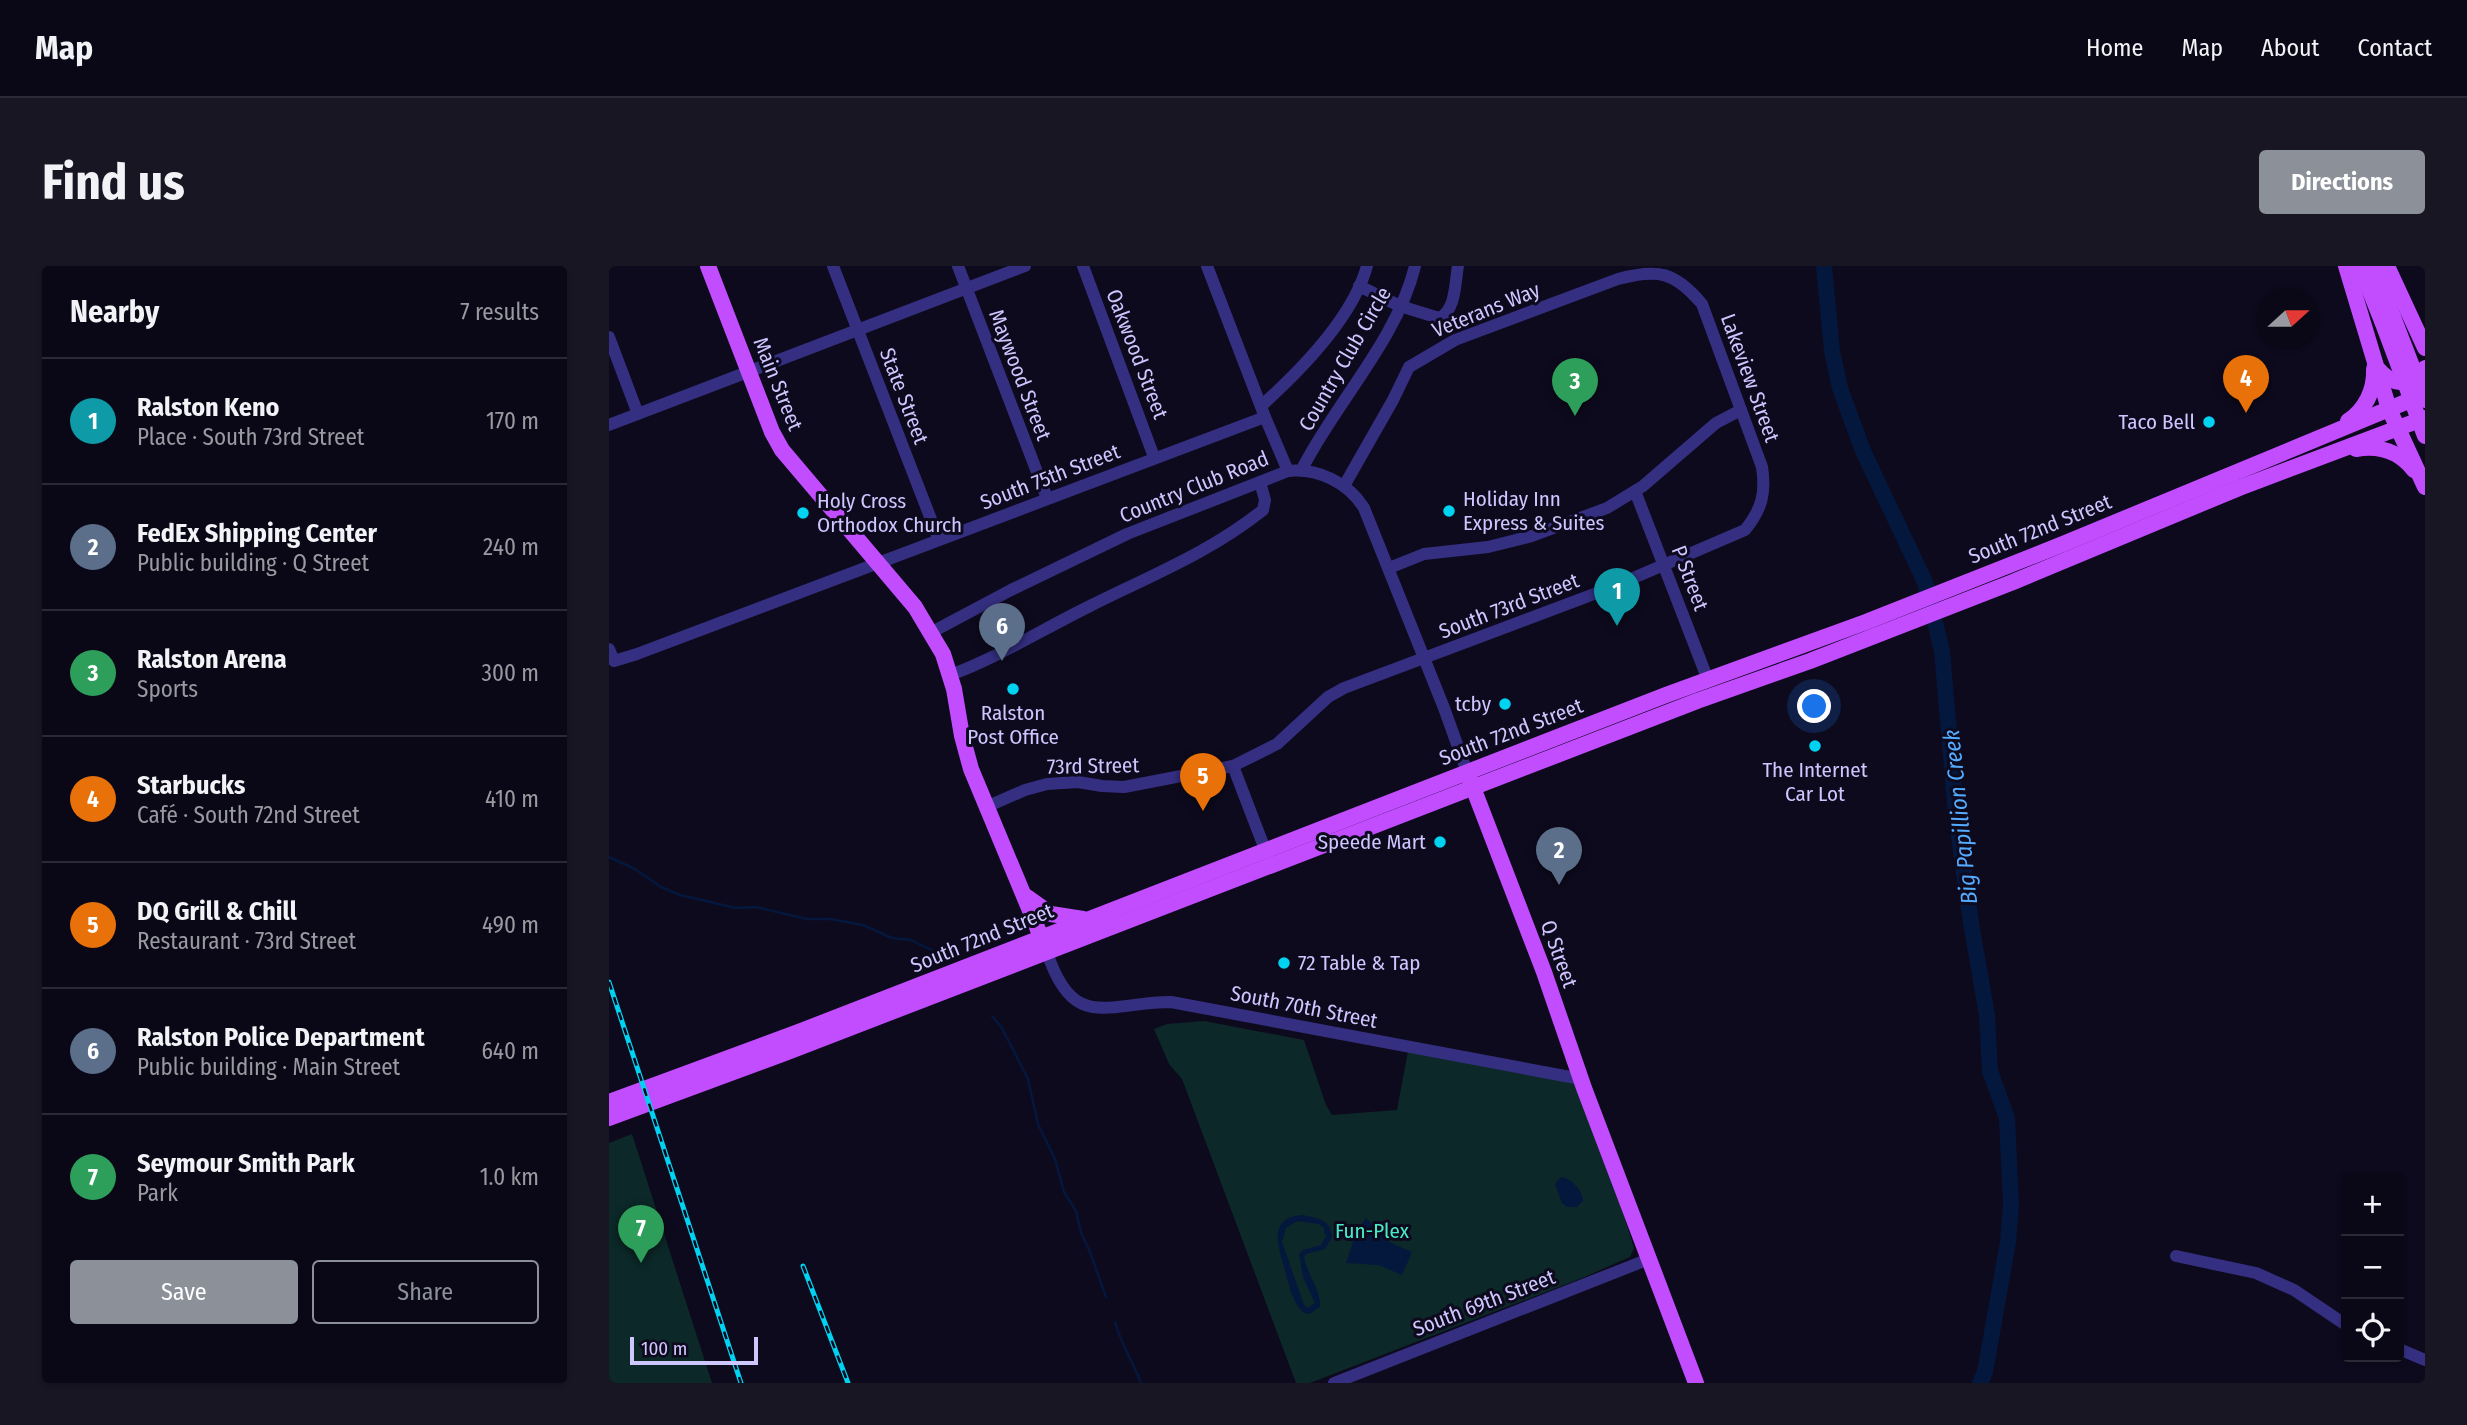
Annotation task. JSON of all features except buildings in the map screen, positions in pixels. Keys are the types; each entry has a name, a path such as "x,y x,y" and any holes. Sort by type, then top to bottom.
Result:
{"main road":[{"name":"Main Street","path":"708,266 772,432 782,450 915,607 943,654 950,674 966,753 1044,944"},
{"path":"2346,266 2389,409 2424,484"},
{"path":"2360,266 2425,400"},
{"path":"2374,266 2387,319 2425,437 2417,447 2414,462"},
{"path":"2387,266 2423,342"},
{"path":"2316,439 2353,418 2367,400 2374,375 2373,353"},
{"path":"2378,369 2388,380 2400,383 2419,377 2425,369"},
{"name":"South 72nd Street","path":"1966,591 2425,394"},
{"name":"South 72nd Street","path":"1470,780 1645,721 1966,591 2425,418"},
{"path":"2323,456 2364,448 2386,450 2408,463 2424,484"},
{"name":"South 72nd Street","path":"609,1118 1044,944 1470,780 1708,680 1894,619"},
{"path":"1645,721 1657,708 1702,689 1708,680"},
{"name":"Q Street","path":"1470,780 1696,1383"},
{"name":"South 72nd Street","path":"609,1102 1044,944 1089,919 1269,858"},
{"path":"1025,896 1051,914 1089,919"}],"street":[{"name":"State Street","path":"833,266 939,540"},
{"name":"Maywood Street","path":"958,266 1047,498"},
{"path":"609,425 1025,266"},
{"name":"Oakwood Street","path":"1083,266 1154,457"},
{"name":"Country Club Road","path":"932,632 1127,534 1288,471 1207,266"},
{"path":"1263,412 1317,351 1359,286 1367,266"},
{"name":"Country Club Circle","path":"1302,469 1400,306 1415,266"},
{"path":"1359,286 1433,318 1444,316 1451,305 1458,266"},
{"name":"Lakeview Street","path":"1671,271 1702,304 1741,410 1763,475 1762,504 1756,516"},
{"name":"Veterans Way","path":"1344,486 1409,367 1425,356 1455,340 1618,279 1671,271"},
{"path":"609,337 638,414"},
{"path":"1388,568 1424,554 1488,547 1532,536 1608,508 1679,457 1716,423 1741,410"},
{"name":"South 75th Street","path":"611,655 707,629 1154,457 1263,412"},
{"name":"Q Street","path":"1288,471 1314,471 1344,486 1364,508 1470,780"},
{"path":"950,674 979,664 1083,609 1210,548 1263,510 1265,500 1260,482"},
{"name":"P Street","path":"1635,491 1708,680"},
{"name":"South 73rd Street","path":"1424,658 1665,565 1745,530 1756,516"},
{"name":"73rd Street","path":"986,807 1025,790 1047,784 1078,782 1124,787 1233,766 1277,744 1328,697 1344,688 1424,658"},
{"path":"1233,766 1269,858"},
{"name":"South 70th Street","path":"1044,944 1063,987 1069,995 1090,1007 1104,1009 1171,1002 1581,1079"},
{"path":"2176,1256 2256,1273 2294,1290 2341,1322"},
{"name":"South 69th Street","path":"1334,1383 1649,1259"},
{"path":"2404,1351 2425,1360"}],"green space":[{"name":"Fun-Plex","path":"1204,1021 1304,1040 1326,1105 1332,1115 1397,1110 1408,1051 1575,1082 1611,1174 1634,1248 1630,1257 1310,1383 1296,1383 1182,1079 1169,1064 1154,1029 1167,1024"},
{"path":"632,1134 712,1383 609,1383 609,1143"}],"water":[{"path":"1561,1177 1579,1189 1583,1201 1577,1207 1567,1207 1562,1203 1555,1184"},
{"path":"1302,1215 1318,1219 1326,1223 1331,1231 1332,1237 1325,1249 1304,1257 1320,1301 1320,1307 1309,1314 1302,1311 1294,1300 1279,1250 1280,1227 1291,1217","holes":["1297,1221 1319,1224 1327,1235 1321,1245 1303,1250 1299,1254 1303,1277 1315,1303 1308,1308 1304,1305 1282,1242 1286,1228"]},
{"path":"1366,1218 1389,1242 1412,1252 1402,1275 1379,1265 1346,1263 1356,1233"}],"waterway":[{"name":"Big Papillion Creek","path":"1824,266 1832,351 1840,388 1863,451 1925,582 1942,651 1956,815 1987,1015 1990,1071 2007,1118 2011,1205 2008,1242 1985,1372 1980,1383"},
{"path":"609,857 680,895 736,908 756,907 807,919 830,919 863,925 892,938 911,940 950,959"},
{"path":"992,1016 1002,1028 1028,1079 1038,1124 1055,1159 1064,1192 1076,1211 1081,1233 1106,1297"},
{"path":"1115,1322 1141,1383"}],"railway":[{"path":"609,982 741,1383"},
{"path":"803,1266 848,1383"}],"place":[{"name":"Starbucks","path":"2246,413"},
{"name":"Ralston Arena","path":"1575,416"},
{"name":"Taco Bell","path":"2209,422"},
{"name":"Holiday Inn Express & Suites","path":"1449,511"},
{"name":"Holy Cross Orthodox Church","path":"803,513"},
{"name":"Ralston Keno","path":"1617,626"},
{"name":"Ralston Police Department","path":"1002,661"},
{"name":"Ralston Post Office","path":"1013,689"},
{"name":"tcby","path":"1505,704"},
{"name":"The Internet Car Lot","path":"1815,746"},
{"name":"DQ Grill & Chill","path":"1203,811"},
{"name":"Speede Mart","path":"1440,842"},
{"name":"FedEx Shipping Center","path":"1559,885"},
{"name":"72 Table & Tap","path":"1284,963"},
{"name":"Seymour Smith Park","path":"641,1263"}]}
